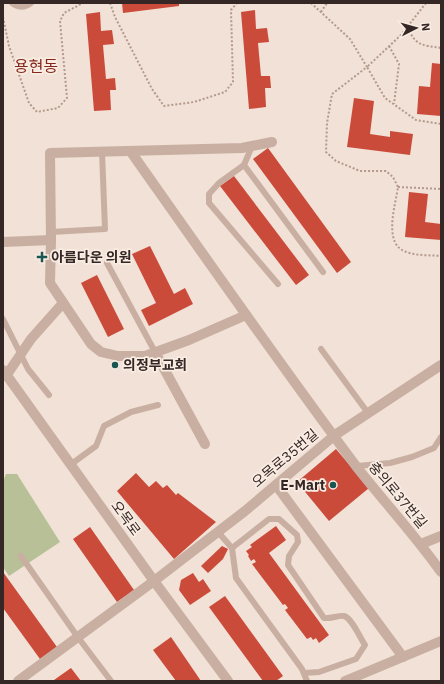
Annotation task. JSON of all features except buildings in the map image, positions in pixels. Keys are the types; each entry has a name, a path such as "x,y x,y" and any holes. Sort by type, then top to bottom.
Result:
{"street":[{"path":"246,315 145,356 118,356 101,352 91,344 50,283 50,153 242,148 272,142"},
{"name":"충의로37번길","path":"131,152 246,315 357,466 421,544 441,572"},
{"path":"3,242 51,236"},
{"path":"5,373 63,303"},
{"path":"155,352 205,444"},
{"name":"오목로35번길","path":"18,681 218,532 335,435 441,365"},
{"name":"오목로","path":"5,373 70,465 228,681"},
{"path":"276,485 403,657"},
{"path":"421,544 441,536"},
{"path":"345,681 441,641"}],"lane":[{"path":"12,3 21,7 31,3"},
{"path":"252,146 244,165 219,183 209,194 208,203 278,284"},
{"path":"51,236 105,229 102,152"},
{"path":"244,165 323,272"},
{"path":"107,264 155,352"},
{"path":"3,319 28,369 49,395"},
{"path":"321,350 368,413"},
{"path":"70,465 96,446 104,426 131,412 158,405"},
{"path":"357,466 390,463 412,457 434,448 441,437"},
{"path":"232,548 269,519 279,519 297,535 298,542 289,556 288,565 324,618 331,619 342,616 349,619 365,646 356,659 319,672 304,673"},
{"path":"218,532 232,548 236,578 304,673 307,681"},
{"path":"21,556 77,636 111,681"}],"path":[{"path":"3,17 10,46 29,102 37,112 58,108 67,98 60,21 64,13 83,3"},
{"path":"110,3 115,17 152,89 164,106 194,102 225,92 233,82 231,10 237,3"},
{"path":"311,3 350,39 385,98 416,120 441,124"},
{"path":"322,12 327,3"},
{"path":"426,3 408,27 389,46 367,67 332,94 327,122 326,152 336,161 360,171 386,171 398,187 391,229 394,240 402,250 416,255 441,256"},
{"path":"408,27 411,37 419,45 441,48"},
{"path":"389,46 399,64 394,104"},
{"path":"398,187 441,189"}],"green space":[{"path":"6,474 17,474 60,542 9,576 3,567 3,482"}],"place":[{"name":"아름다운 의원","path":"42,257"},
{"name":"의정부교회","path":"115,365"},
{"name":"E-Mart","path":"333,485"}],"district":[{"name":"용현동","path":"36,66"}]}
